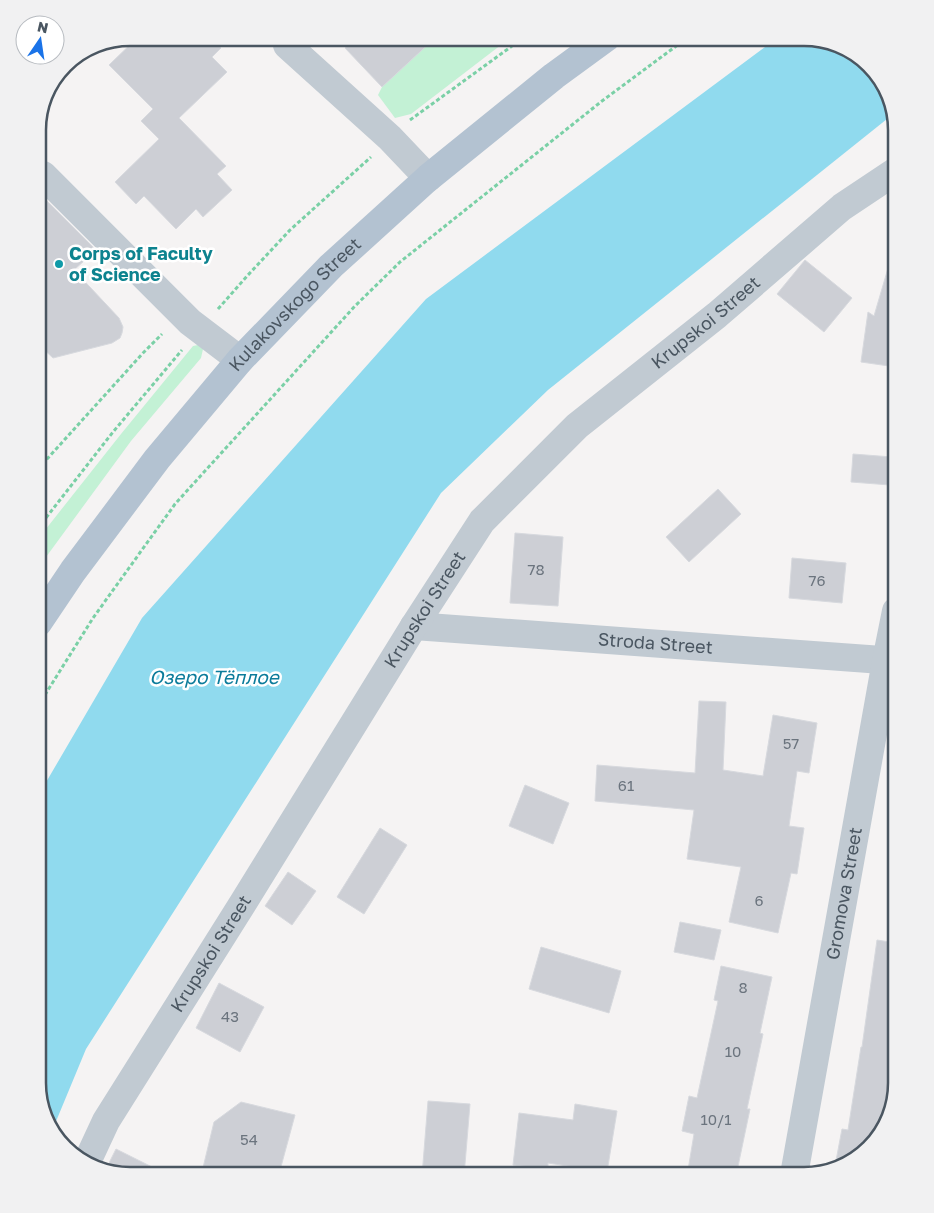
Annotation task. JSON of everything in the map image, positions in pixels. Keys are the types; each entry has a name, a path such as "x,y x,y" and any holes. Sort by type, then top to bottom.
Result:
{"main road":[{"name":"Kulakovskogo Street","path":"46,611 73,571 156,459 240,360 331,266 428,178 554,76 595,46"}],"street":[{"path":"293,46 390,138 428,178"},
{"name":"Krupskoi Street","path":"90,1156 106,1121 414,626 482,521 577,426 717,316 842,206 888,176"},
{"path":"46,177 195,326 240,360"},
{"name":"Stroda Street","path":"414,626 888,661"},
{"name":"Gromova Street","path":"796,1167 888,677"}],"path":[{"path":"46,518 195,326 248,275 290,230 378,151 401,127 512,46"},
{"path":"46,693 92,618 175,504 354,306 408,256 602,101 676,46"},
{"path":"46,461 143,353 173,323 195,326"}],"green space":[{"path":"426,46 500,46 411,114 395,118 378,95 382,87"},
{"path":"198,345 203,349 201,358 131,441 46,557 46,529 193,346"}],"water":[{"name":"Озеро Тёплое","path":"766,46 809,46 836,53 859,67 874,84 879,93 887,119 548,390 441,493 86,1049 56,1122 48,1099 46,1083 46,782 142,618 426,299"}],"building":[{"path":"129,46 219,46 221,48 212,57 227,72 179,118 226,166 217,174 232,190 203,217 196,209 176,229 144,196 136,204 115,182 159,139 141,121 153,109 109,65"},
{"path":"347,46 426,46 382,87 345,48"},
{"name":"Corps of Faculty of Science","path":"46,200 96,250 74,270 119,318 123,327 120,338 112,343 53,358 46,351"},
{"path":"805,260 852,298 824,332 777,294"},
{"path":"888,268 888,366 861,362 868,312 874,316"},
{"path":"853,454 888,457 888,485 851,482"},
{"path":"718,489 741,514 689,562 666,537"},
{"path":"515,533 563,537 558,606 510,603"},
{"path":"792,558 846,563 842,603 789,598"},
{"path":"699,701 726,702 723,770 763,776 773,715 817,723 809,773 797,771 789,826 804,828 797,874 791,873 778,933 729,922 741,867 687,859 694,810 595,801 597,765 695,773"},
{"path":"525,785 569,803 553,844 509,826"},
{"path":"380,828 407,845 364,914 337,897"},
{"path":"288,872 316,891 292,925 265,906"},
{"path":"680,922 721,930 714,960 674,952"},
{"path":"877,940 888,942 888,1083 885,1104 876,1125 867,1138 850,1153 836,1160 842,1129 848,1130"},
{"path":"541,947 621,971 609,1013 529,989"},
{"path":"721,966 772,977 760,1033 763,1034 747,1109 750,1109 738,1167 688,1167 694,1134 682,1131 689,1096 697,1098 718,1001 714,1000"},
{"path":"219,983 264,1007 240,1052 196,1028"},
{"path":"428,1101 470,1104 465,1167 423,1167"},
{"path":"241,1102 295,1115 281,1167 203,1167 214,1122"},
{"path":"575,1104 617,1111 608,1167 574,1167 548,1163 548,1167 513,1165 519,1113 573,1120"},
{"path":"116,1149 152,1167 130,1167 109,1164"}],"place":[{"name":"Corps of Faculty of Science","path":"59,264"}]}
